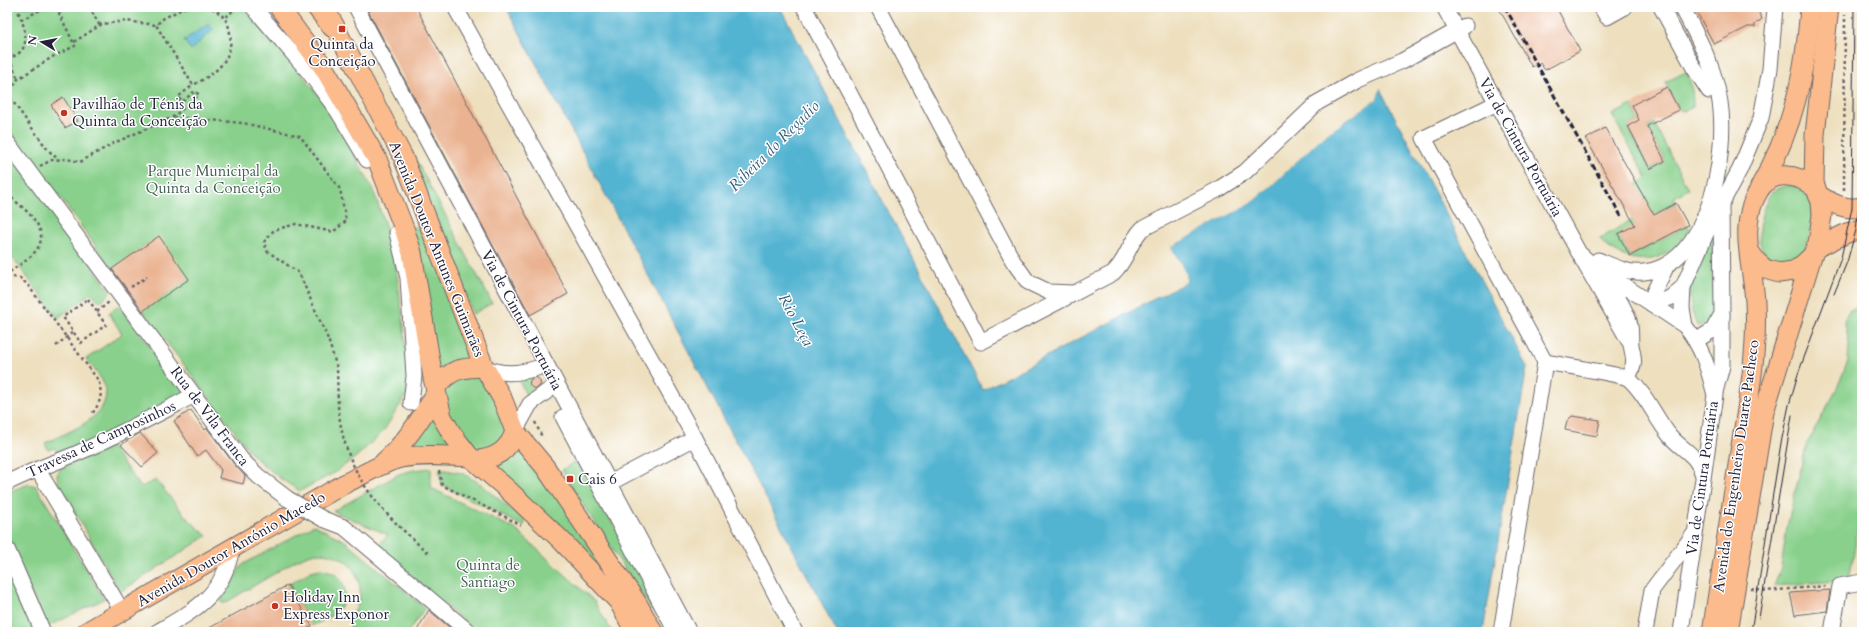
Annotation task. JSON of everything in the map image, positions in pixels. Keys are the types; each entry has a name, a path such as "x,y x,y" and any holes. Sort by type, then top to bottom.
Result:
{"highway":[{"path":"318,7 329,16"}],"main road":[{"name":"Avenida Doutor Antunes Guimarães","path":"279,7 324,68 377,159 406,231 412,253 433,378 442,418 452,434 472,459 561,540 618,602 635,632"},
{"path":"1810,7 1803,71 1795,106 1780,150 1758,190 1750,214 1748,227 1750,252 1756,262 1765,269 1779,273 1793,271 1814,252 1843,234 1862,230"},
{"path":"1814,252 1822,215 1816,191 1817,116 1829,7"},
{"name":"Avenida Doutor Antunes Guimarães","path":"329,16 403,157 484,367 502,398 515,431 545,467 637,603 653,632"},
{"path":"1758,190 1774,177 1784,175 1794,176 1805,180 1816,191 1835,205 1853,207"},
{"name":"Avenida do Engenheiro Duarte Pacheco","path":"1712,632 1742,444 1753,357 1755,302 1750,252"},
{"name":"Avenida do Engenheiro Duarte Pacheco","path":"1728,632 1764,412 1814,252"},
{"name":"Avenida Doutor Antunes Guimarães","path":"436,390 450,372 460,369 484,367"},
{"name":"Avenida Doutor António Macedo","path":"377,468 402,444 420,422 436,390"},
{"path":"472,459 484,460 501,454 508,447 515,431"},
{"name":"Avenida Doutor António Macedo","path":"86,632 344,484 377,468 400,458 436,456 472,459"}],"street":[{"path":"253,7 308,71 337,110 374,172 395,224 408,278 414,376 411,403"},
{"name":"Via de Cintura Portuária","path":"347,7 455,217 549,390 689,632"},
{"name":"Via de Cintura Portuária","path":"356,7 525,327 605,485 676,632"},
{"path":"455,7 695,438 795,632"},
{"path":"804,7 981,342 1112,273 1121,265 1133,238 1142,229 1212,193 1245,172 1317,103 1358,80 1402,61 1461,28"},
{"path":"878,7 1012,261 1028,282 1049,292 1074,293"},
{"name":"Via de Cintura Portuária","path":"1444,7 1461,28 1602,268"},
{"name":"Via de Cintura Portuária","path":"1454,7 1461,28 1498,103 1578,253 1685,326 1697,340 1707,362 1715,395 1681,632"},
{"path":"1601,7 1607,17 1625,7"},
{"path":"1661,7 1694,68 1709,91"},
{"path":"1602,268 1644,272 1667,265 1685,251 1697,233 1711,199 1718,173 1721,152 1720,104 1713,68 1682,7"},
{"path":"1685,326 1682,308 1684,287 1708,228 1743,162 1761,118 1770,69 1775,7"},
{"path":"1498,103 1424,138 1545,362 1501,632"},
{"name":"Rua de Vila Franca","path":"7,142 242,459 258,476 288,499 323,518 344,527 469,632"},
{"path":"1715,395 1722,366 1721,204"},
{"path":"1578,253 1631,345 1635,357 1632,370 1628,377"},
{"path":"1667,265 1654,292 1652,304 1670,298 1684,287"},
{"path":"1602,268 1628,318 1631,330 1631,345"},
{"path":"1697,340 1713,330 1722,314"},
{"path":"1545,362 1628,377 1644,396 1667,432 1684,449 1696,458 1703,475"},
{"path":"484,367 495,372 513,373 537,368"},
{"path":"515,431 530,404 549,390"},
{"name":"Travessa de Camposinhos","path":"7,483 106,440 194,395"},
{"path":"605,485 695,438"},
{"path":"1684,449 1691,451 1703,446 1708,441"},
{"path":"38,470 122,611"},
{"path":"1645,632 1652,590 1695,533"},
{"path":"156,632 196,609 207,600 228,566 232,548"},
{"path":"7,549 43,632"},
{"path":"1832,632 1840,586 1862,582"}],"path":[{"path":"16,7 21,20 26,42 19,54 8,58 18,79"},
{"path":"21,20 46,7"},
{"path":"56,7 75,46 54,56 18,79 8,95 48,150 59,160"},
{"path":"89,7 100,26"},
{"path":"171,7 174,13"},
{"path":"74,42 102,24 126,21 156,25 186,7"},
{"path":"38,167 52,160 80,162 114,142 173,117 199,95 195,91 182,102 178,97 193,84 207,77 222,64 229,54 231,40 226,17 210,7"},
{"path":"226,17 237,7"},
{"path":"1846,7 1853,207"},
{"path":"156,25 193,84"},
{"path":"173,117 243,123 300,136 340,189 346,221 332,232 296,224 274,230 264,242 267,251 299,273 328,339 337,368 340,427 346,449 355,469 367,491 381,510 428,553"},
{"path":"7,194 30,214 37,223 41,233 40,244 33,255 7,275"},
{"path":"7,275 20,278 27,284 98,380 102,390 101,399 97,408 91,414"},
{"path":"119,294 147,277"},
{"path":"88,300 106,325 82,342 73,332 63,317 88,300"},
{"path":"56,346 73,332"},
{"path":"436,456 442,485 523,526"},
{"path":"1767,591 1840,586"}],"green space":[{"name":"Parque Municipal da Quinta da Conceição","path":"7,7 241,7 280,47 333,114 374,192 394,252 410,389 383,432 356,457 334,473 300,491 281,479 254,457 143,311 38,167 7,128"},
{"path":"1686,72 1691,84 1693,107 1685,111 1679,110 1665,82"},
{"path":"1632,105 1639,120 1628,126 1650,169 1665,161 1647,126 1654,123 1688,189 1673,198 1676,203 1619,235 1630,256 1688,225 1690,230 1676,247 1661,256 1642,260 1623,256 1615,252 1600,239 1632,219 1637,184 1647,178 1612,115"},
{"path":"408,145 492,303 473,314 447,245"},
{"path":"7,150 111,292 100,302 91,293 58,318 15,261 13,259 7,264 7,255 10,253 7,250"},
{"path":"1795,185 1810,195 1813,204 1813,217 1804,252 1800,258 1788,264 1771,258 1764,252 1760,242 1759,227 1766,201 1772,192 1781,187"},
{"path":"429,221 484,367 624,584 613,596 474,460 398,449 436,393 405,231"},
{"path":"1717,224 1712,251 1711,268 1716,303 1715,311 1712,318 1707,323 1697,326 1692,312 1689,291"},
{"path":"119,305 187,395 59,456 55,448 48,450 45,443 85,423 101,408 105,399 105,388 102,380 86,359 122,334 109,313"},
{"path":"1862,305 1862,507 1849,580 1774,586 1781,568 1787,527 1806,446 1837,388 1848,361 1849,343 1844,320 1850,310"},
{"path":"529,374 538,392 528,399 518,378"},
{"path":"110,446 141,487 156,480 187,518 207,536 120,592 58,482 57,475 61,468"},
{"path":"579,459 658,609 652,610 583,505 562,470"},
{"name":"Quinta de Santiago","path":"431,468 431,488 515,529 594,601 612,632 476,632 377,546 388,535 333,511 399,474"},
{"path":"439,469 462,473 481,484 526,522 523,526 442,485"},
{"path":"29,484 36,486 104,599 47,627 7,540 7,492"},
{"path":"314,525 345,541 425,608 408,632 353,632 348,622 359,601 359,583 350,566 345,561 333,555 319,553 308,555 290,564 225,603 222,603 221,601 242,565"},
{"path":"7,565 36,632 16,632 7,615"},
{"path":"320,569 328,570 335,574 340,579 345,592 341,606 336,612 325,620 312,626 288,585 311,571"}],"water":[{"path":"506,7 780,7 983,390 1186,282 1184,268 1171,247 1251,203 1321,138 1377,99 1380,89 1527,367 1483,632 837,632"},
{"path":"209,24 213,30 191,50 184,40"}],"pier":[{"path":"1380,89 1377,99 1321,138 1251,203 1171,247 1186,274 1186,282 1176,287 1176,285 1184,281 1184,274 1169,248 1170,246 1250,201 1271,184 1320,136 1375,98 1377,90"}],"building":[{"path":"366,7 416,7 568,294 530,315"},
{"path":"1498,7 1556,7 1580,51 1545,70 1540,63 1532,67"},
{"path":"1694,7 1756,7 1762,19 1755,24 1755,27 1748,27 1714,44"},
{"path":"1667,87 1679,110 1647,126 1665,161 1650,169 1628,126 1639,120 1632,105"},
{"name":"Pavilhão de Ténis da Quinta da Conceição","path":"63,97 78,121 65,128 51,105"},
{"path":"1605,128 1654,215 1676,203 1688,225 1630,256 1618,234 1635,225 1586,139"},
{"path":"159,236 189,279 143,311 112,269"},
{"path":"533,378 537,378 539,379 539,387 533,388 530,385 530,381"},
{"path":"191,410 205,430 207,428 245,476 243,484 219,478 221,470 206,450 197,456 174,421"},
{"path":"1572,416 1600,420 1597,436 1565,430 1567,421"},
{"path":"140,433 158,453 142,467 121,445"},
{"name":"Holiday Inn Express Exponor","path":"288,585 312,626 302,632 202,632"},
{"path":"1830,590 1827,611 1795,615 1790,593"},
{"path":"429,610 455,632 416,632"}],"tram line":[{"path":"1751,632 1781,443 1789,405 1798,374 1841,258 1852,208 1854,7"},
{"path":"1834,294 1847,262 1856,230 1860,196 1862,27"},
{"path":"1759,618 1792,415"}],"railway":[{"path":"1505,7 1621,216"}],"place":[{"name":"Quinta da Conceição","path":"342,29"},
{"name":"Pavilhão de Ténis da Quinta da Conceição","path":"64,113"},
{"name":"Cais 6","path":"570,479"},
{"name":"Holiday Inn Express Exponor","path":"275,606"}],"water label":[{"name":"Ribeira do Regadio","path":"774,146"},
{"name":"Rio Leça","path":"796,320"}]}
